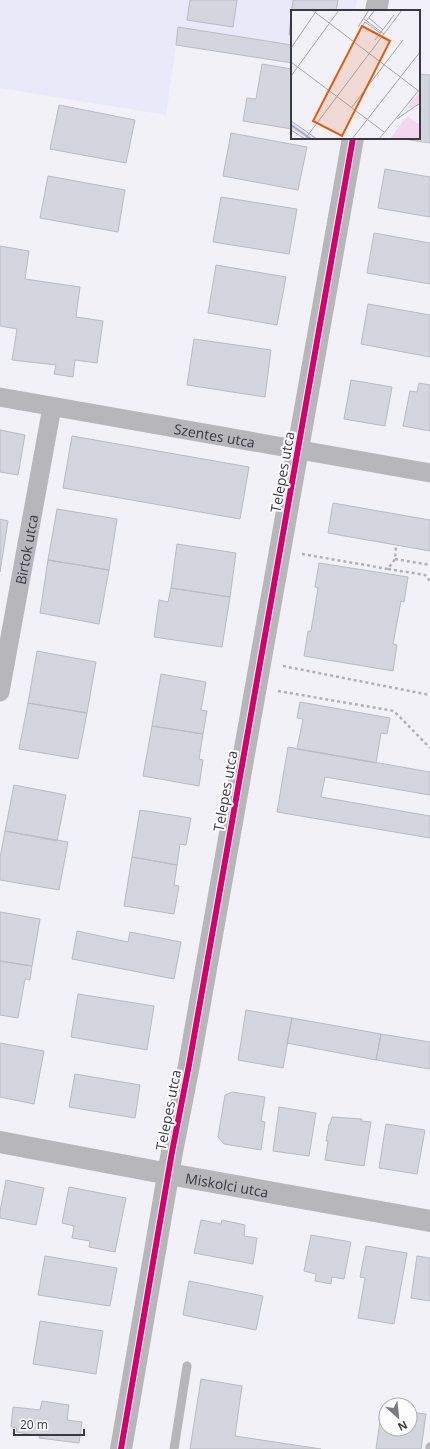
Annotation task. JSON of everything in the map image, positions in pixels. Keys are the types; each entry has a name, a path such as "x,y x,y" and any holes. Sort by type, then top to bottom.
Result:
{"street":[{"path":"376,10 378,0"},
{"name":"Telepes utca","path":"121,1449 353,139"},
{"name":"Szentes utca","path":"0,397 430,474"},
{"name":"Birtok utca","path":"0,692 52,407"},
{"name":"Miskolci utca","path":"0,1142 169,1174 430,1220"}],"lane":[{"path":"174,1449 187,1366"}],"path":[{"path":"388,569 395,558 396,547"},
{"path":"280,551 425,575 430,581"},
{"path":"395,558 430,565"},
{"path":"260,662 430,695"},
{"path":"256,688 394,711 430,748"}],"shaded area":[{"path":"0,0 357,0 355,10 291,10 291,63 176,45 166,115 0,88"}],"building":[{"path":"190,0 237,0 233,27 187,20"},
{"path":"293,0 338,0 336,10 292,10"},
{"path":"291,18 291,35 289,35"},
{"path":"178,27 291,45 291,63 176,45"},
{"path":"262,64 291,69 291,129 243,121 247,98 256,99"},
{"path":"420,74 430,75 430,143 404,139 420,139"},
{"path":"59,105 135,120 126,163 50,149"},
{"path":"231,133 307,147 298,190 223,176"},
{"path":"385,169 430,177 430,217 378,208"},
{"path":"48,176 125,190 118,232 40,218"},
{"path":"221,197 297,209 289,254 213,242"},
{"path":"374,233 430,243 430,284 367,273"},
{"path":"0,246 29,251 25,279 80,287 76,317 103,321 97,363 75,360 73,377 54,374 56,365 12,360 17,329 0,326"},
{"path":"216,265 286,277 277,325 208,313"},
{"path":"368,304 430,315 430,357 361,344"},
{"path":"194,339 271,350 265,397 187,385"},
{"path":"351,380 392,387 385,426 344,419"},
{"path":"419,383 430,385 430,431 403,426 410,391 417,392"},
{"path":"0,430 25,435 18,475 0,472"},
{"path":"72,436 249,467 240,519 63,488"},
{"path":"333,503 430,520 430,551 328,533"},
{"path":"57,509 117,519 109,570 48,560"},
{"path":"0,519 8,521 0,572"},
{"path":"177,544 236,553 230,597 171,588"},
{"path":"48,560 109,570 99,624 40,613"},
{"path":"319,563 408,577 404,602 401,601 393,644 397,645 393,671 304,656 308,631 311,631 318,588 315,587"},
{"path":"171,588 230,597 222,647 154,637 159,600 168,602"},
{"path":"37,651 96,662 87,713 28,703"},
{"path":"161,674 206,682 201,710 207,711 203,734 152,726"},
{"path":"300,702 390,718 387,734 381,733 376,763 297,749 303,719 297,718"},
{"path":"28,703 87,713 78,759 19,749"},
{"path":"152,726 203,734 199,759 203,760 199,786 143,776"},
{"path":"288,747 430,772 430,795 325,777 321,797 430,816 430,838 277,812"},
{"path":"14,785 66,795 57,841 5,831"},
{"path":"140,810 191,818 186,845 180,844 177,865 132,857"},
{"path":"5,831 68,842 59,890 0,880 0,858"},
{"path":"132,857 177,865 174,885 179,886 174,914 124,906"},
{"path":"0,912 40,919 32,966 0,961"},
{"path":"77,931 128,942 130,932 181,942 174,979 72,959"},
{"path":"0,961 32,966 30,980 25,979 18,1018 0,1015"},
{"path":"78,994 154,1006 147,1050 71,1037"},
{"path":"246,1010 292,1018 283,1068 238,1060"},
{"path":"292,1018 381,1034 376,1060 287,1043"},
{"path":"381,1034 430,1042 430,1069 376,1060"},
{"path":"0,1043 44,1051 34,1104 0,1097"},
{"path":"75,1074 140,1085 135,1118 69,1107"},
{"path":"232,1092 265,1097 261,1121 265,1122 261,1150 224,1144 218,1137 225,1095"},
{"path":"279,1107 316,1113 309,1156 273,1151"},
{"path":"332,1117 362,1119 361,1121 371,1122 364,1166 325,1160 328,1141 326,1141 329,1124"},
{"path":"386,1124 425,1130 417,1174 379,1168"},
{"path":"6,1180 44,1188 36,1225 0,1218"},
{"path":"69,1187 126,1198 115,1252 89,1247 90,1241 72,1238 74,1226 62,1223"},
{"path":"201,1220 221,1224 222,1220 245,1225 244,1236 257,1238 253,1264 194,1253"},
{"path":"311,1235 351,1242 344,1279 332,1277 331,1284 315,1281 316,1274 304,1271"},
{"path":"366,1246 407,1253 394,1324 358,1318 365,1278 360,1277"},
{"path":"45,1256 117,1268 110,1306 38,1295"},
{"path":"417,1256 430,1258 430,1301 411,1298"},
{"path":"189,1281 263,1296 256,1330 183,1315"},
{"path":"40,1321 103,1331 96,1374 33,1364"},
{"path":"201,1379 242,1386 235,1436 321,1449 190,1449"},
{"path":"42,1401 69,1405 67,1420 82,1422 79,1443 39,1438 40,1436 16,1432 17,1428 11,1427 13,1407 40,1410"},
{"path":"418,1413 426,1414 421,1449 376,1449 378,1435 378,1437 418,1437"}],"cycle path":[{"path":"121,1449 172,1152 189,1065 353,139"}]}
